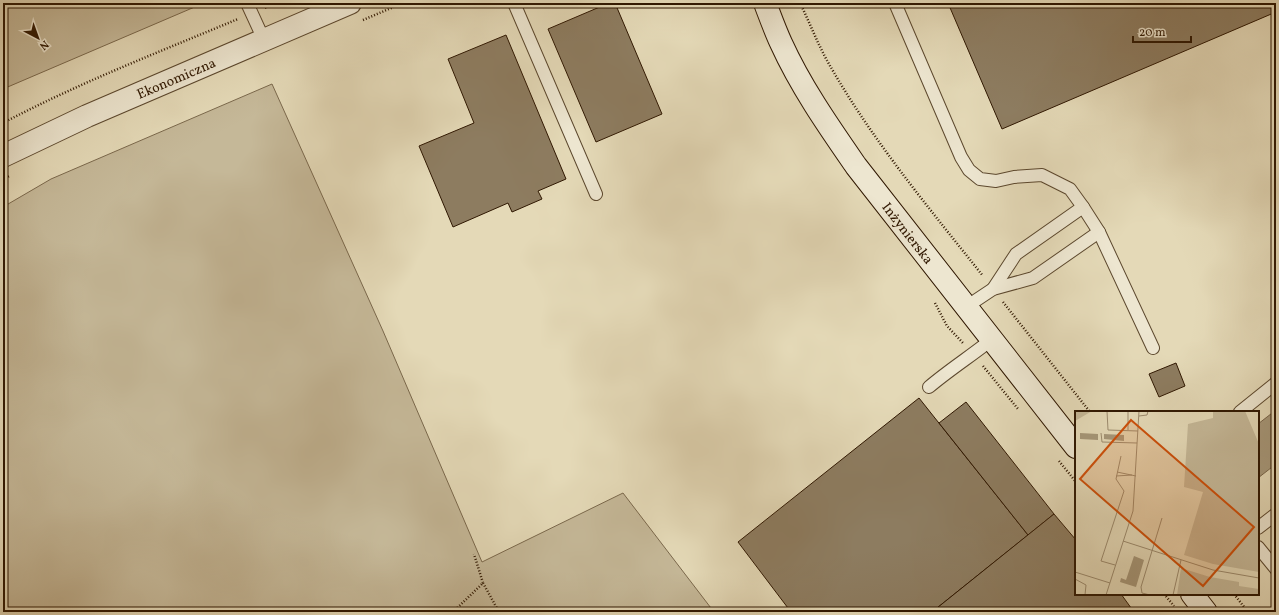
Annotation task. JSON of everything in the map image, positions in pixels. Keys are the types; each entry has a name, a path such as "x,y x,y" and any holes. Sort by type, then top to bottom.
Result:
{"street":[{"name":"Ekonomiczna","path":"3,156 87,116 350,3"},
{"name":"Inżynierska","path":"765,3 781,43 802,83 827,125 856,166 1075,446"},
{"path":"1193,595 1206,612"}],"lane":[{"path":"514,3 596,194"},
{"path":"895,3 961,157 969,170 980,179 996,181 1014,176 1042,175 1070,189 1099,232 1154,348"},
{"path":"250,8 264,40"},
{"path":"993,289 1016,254 1083,207"},
{"path":"966,307 993,289 1033,278 1099,232"},
{"path":"929,386 991,340"},
{"path":"1241,411 1276,383"},
{"path":"1259,527 1276,514"},
{"path":"1259,548 1276,569"}],"path":[{"path":"3,123 39,104 250,8 276,3"},
{"path":"800,3 828,63 861,116 889,156 1089,411"},
{"path":"474,554 484,583 499,612"},
{"path":"453,612 484,583"},
{"path":"1165,595 1178,612"},
{"path":"1235,595 1248,612"},
{"path":"3,604 8,612"}],"shaded area":[{"path":"3,3 204,3 3,89"},
{"path":"272,84 383,331 482,562 623,493 714,612 3,612 3,207 51,179"},
{"path":"1276,410 1276,464 1259,477 1259,423"}],"building":[{"path":"609,3 615,3 662,114 596,142 548,29"},
{"path":"948,3 1276,3 1276,12 1002,129"},
{"path":"506,35 566,179 538,191 542,199 512,212 508,203 453,227 419,146 474,123 448,59"},
{"path":"1176,363 1185,386 1159,397 1149,374"},
{"path":"919,398 1028,535 932,612 791,612 738,542"},
{"path":"966,402 1054,514 1028,535 939,423"},
{"path":"1054,514 1075,539 1075,595 1122,595 1134,612 932,612"}]}
